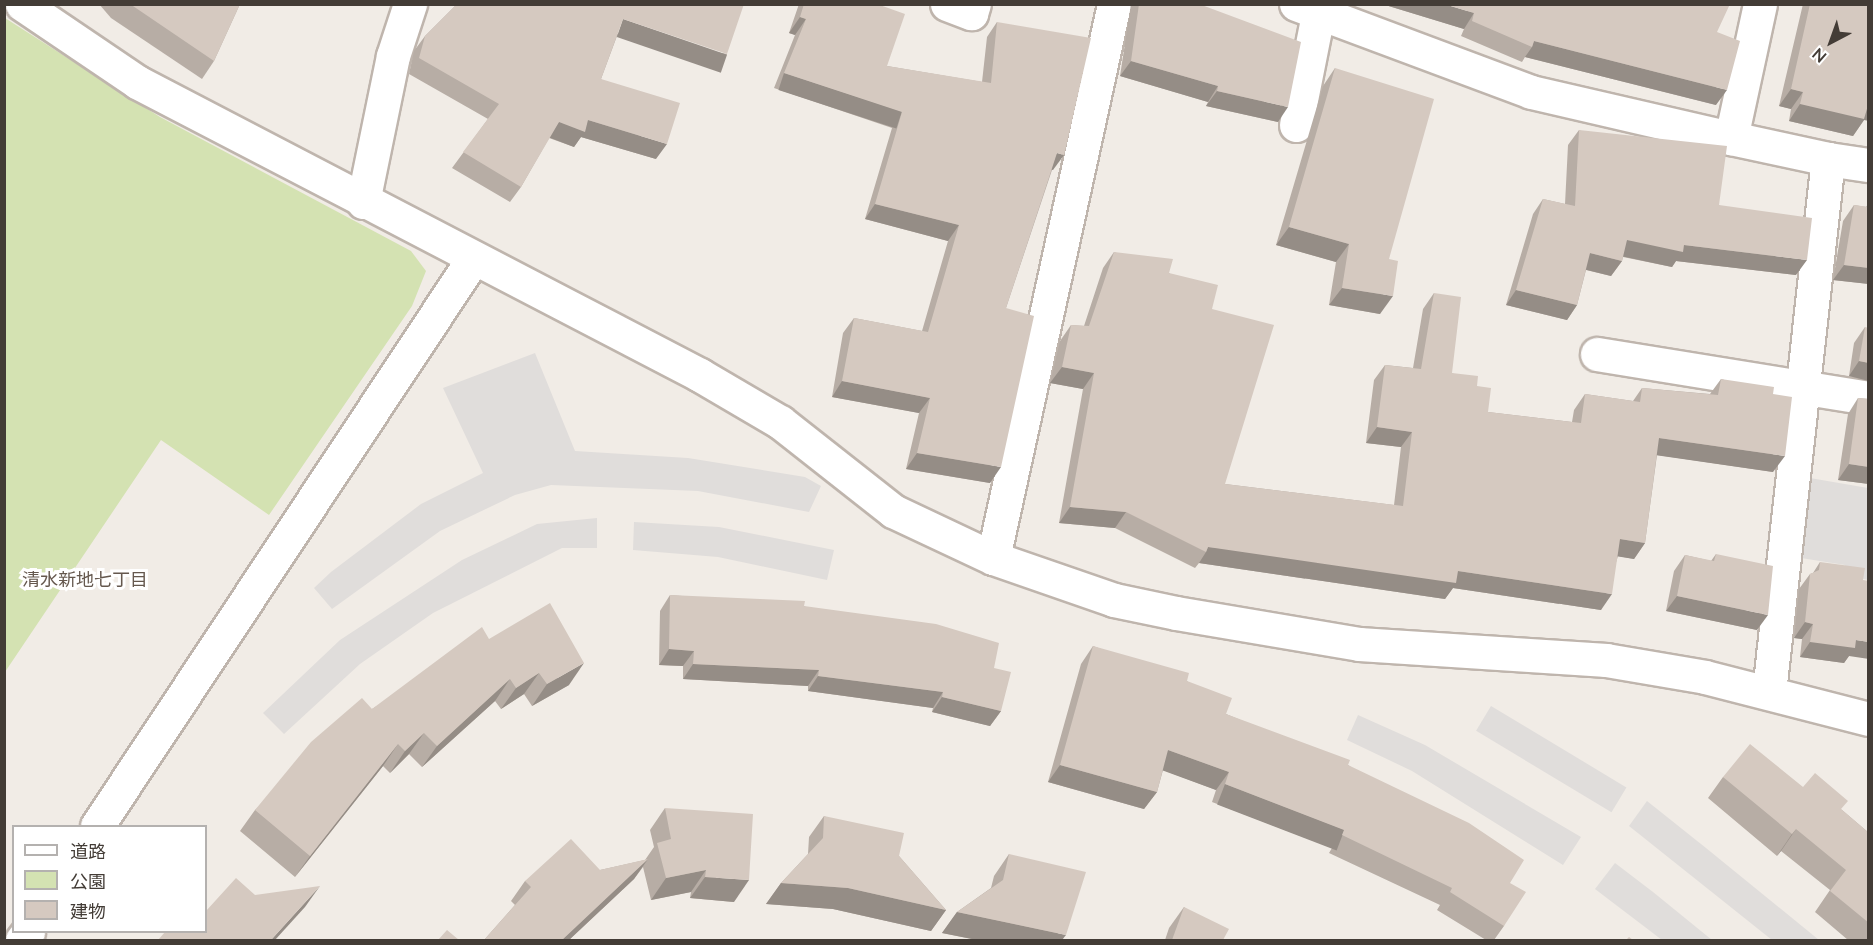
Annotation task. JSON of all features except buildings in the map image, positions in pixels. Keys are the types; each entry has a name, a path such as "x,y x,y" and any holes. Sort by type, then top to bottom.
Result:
{"street":[{"path":"22,4 137,82 472,259 700,375 780,422 893,511 993,558 1114,600 1238,624 1359,644 1606,660 1769,692 1869,719"},
{"path":"363,201 393,56 410,4"},
{"path":"947,4 971,13 974,4"},
{"path":"993,558 1114,4"},
{"path":"1731,138 1760,4"},
{"path":"1296,125 1311,7 1531,92 1828,159 1869,165"},
{"path":"1769,692 1828,159"},
{"path":"98,825 472,259"},
{"path":"1597,354 1802,384 1869,398"}],"green space":[{"path":"5,18 160,117 411,251 426,271 412,306 269,515 161,440 5,672"}],"shaded area":[{"path":"535,353 575,451 688,458 805,477 821,486 809,512 698,491 551,485 515,495 440,531 332,609 314,588 331,572 421,504 483,473 443,388"},
{"path":"1810,478 1868,488 1868,580 1847,575 1845,565 1801,558"},
{"path":"597,518 597,548 562,548 433,613 360,664 284,734 263,713 340,640 462,560 537,524"},
{"path":"634,522 719,527 834,550 827,580 718,557 633,550"},
{"path":"1491,706 1626,787 1611,812 1476,731"},
{"path":"1358,715 1425,745 1581,837 1563,865 1412,771 1347,740"},
{"path":"1647,801 1819,940 1772,940 1629,826"},
{"path":"1615,863 1712,940 1662,940 1595,889"}],"district":[{"name":"清水新地七丁目","path":"85,579"}]}
